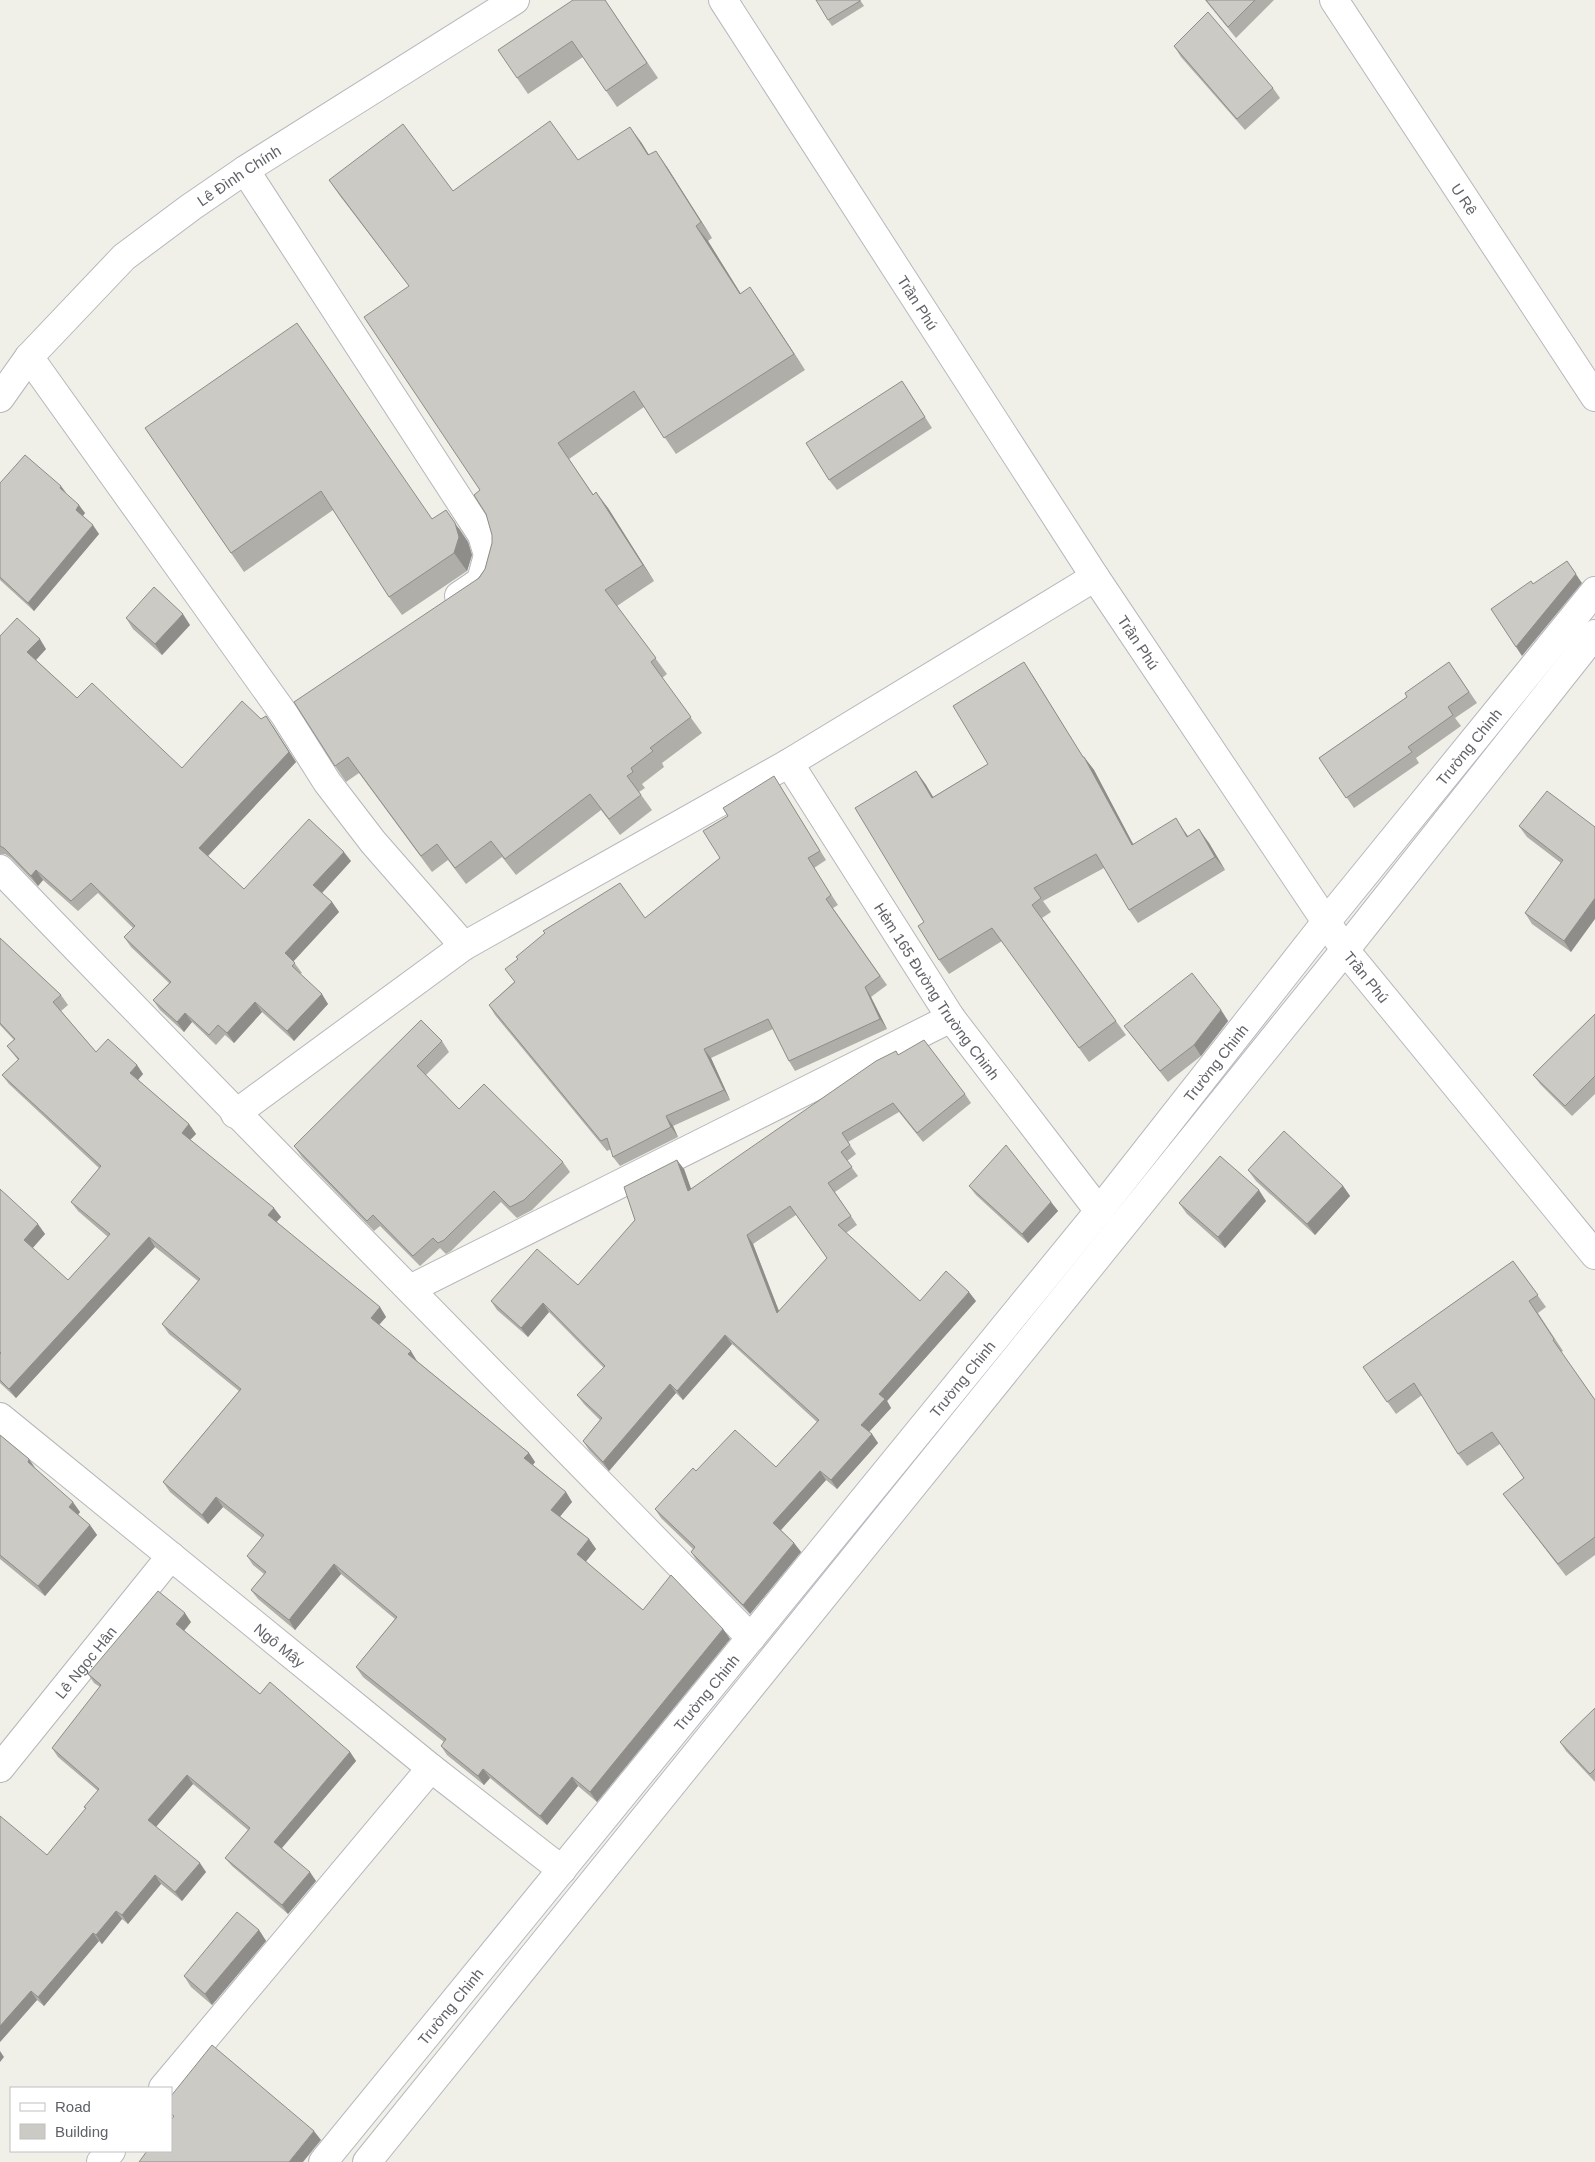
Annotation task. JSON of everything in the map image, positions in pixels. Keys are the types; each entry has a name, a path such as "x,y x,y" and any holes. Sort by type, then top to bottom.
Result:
{"street":[{"name":"Lê Đình Chính","path":"0,398 29,357 124,257 190,207 245,170 515,0"},
{"name":"Trần Phú","path":"723,0 1095,577 1345,950 1595,1256"},
{"name":"U Rê","path":"1334,0 1595,397"},
{"path":"245,170 482,535 488,555 481,581 440,608"},
{"path":"29,357 284,714 328,782 373,842 464,946"},
{"path":"235,1114 464,946 789,763 1095,577"},
{"name":"Trường Chinh","path":"323,2162 1099,1211 1326,922 1595,591"},
{"name":"Trường Chinh","path":"367,2162 1345,950 1595,634"},
{"path":"284,714 309,698"},
{"name":"Hẻm 165 Đường Trường Chinh","path":"789,763 951,1018 1099,1211"},
{"path":"0,869 235,1114 410,1289 751,1638"},
{"path":"410,1289 951,1018"},
{"name":"Ngô Mây","path":"0,1417 431,1768 562,1870"},
{"name":"Lê Ngọc Hân","path":"0,1768 171,1556"},
{"path":"164,2087 431,1768"},
{"path":"101,2162 110,2152"}],"building":[{"path":"573,0 605,0 647,63 606,91 572,41 517,78 498,50"},
{"path":"816,0 860,0 860,1 828,20"},
{"path":"1206,0 1255,0 1228,27"},
{"path":"1208,12 1273,88 1237,119 1174,46"},
{"path":"550,121 578,160 630,127 648,155 656,151 701,222 696,226 740,294 750,287 794,354 664,438 634,391 558,443 593,495 596,492 643,565 605,590 656,658 651,662 691,717 650,748 653,751 631,768 633,772 627,776 641,795 609,819 590,794 505,859 491,841 455,868 437,844 421,856 348,757 335,766 294,702 479,578 485,569 492,543 492,535 486,514 474,495 480,490 364,317 409,286 329,180 403,124 453,191"},
{"path":"297,323 432,519 446,510 455,523 459,537 454,553 389,597 321,491 231,553 145,428"},
{"path":"902,381 925,417 829,480 806,443"},
{"path":"25,455 61,486 60,488 79,505 76,510 93,525 28,603 0,577 0,483"},
{"path":"1567,561 1576,574 1516,647 1491,609 1531,581 1533,584"},
{"path":"154,587 183,614 155,644 126,618"},
{"path":"17,618 40,639 27,652 77,698 92,683 182,768 242,701 261,719 266,716 289,752 199,848 244,889 309,819 344,852 313,885 332,902 285,953 295,963 292,966 322,994 287,1031 255,1002 227,1033 218,1025 209,1035 185,1013 177,1022 153,1000 171,982 124,937 135,926 91,883 71,901 36,870 31,876 0,846 0,636"},
{"path":"1024,662 1084,757 1132,845 1176,818 1187,837 1199,829 1215,857 1129,910 1096,854 1034,888 1041,898 1032,905 1116,1021 1079,1048 992,928 939,960 918,926 924,922 855,808 916,771 932,798 988,764 953,706"},
{"path":"1449,662 1469,692 1448,707 1453,715 1408,747 1412,752 1346,798 1319,758 1407,697 1405,693"},
{"path":"774,776 820,851 808,858 831,895 826,899 880,976 865,987 880,1019 789,1061 768,1019 704,1049 724,1090 666,1116 671,1127 613,1157 607,1138 601,1141 489,1005 515,982 505,969 518,959 516,957 545,933 543,931 620,883 645,918 720,858 703,831 728,816 723,808"},
{"path":"1547,791 1595,827 1595,898 1564,941 1525,913 1563,860 1519,826"},
{"path":"0,938 61,995 53,1002 96,1052 108,1039 137,1065 130,1073 189,1124 182,1133 274,1208 268,1215 380,1307 371,1318 411,1351 408,1354 529,1453 524,1458 566,1492 551,1510 589,1539 577,1554 643,1610 671,1575 723,1629 590,1792 572,1777 540,1816 483,1769 478,1776 441,1746 446,1739 356,1667 397,1617 334,1564 289,1620 251,1590 266,1572 247,1556 264,1535 216,1497 202,1515 163,1482 241,1389 162,1324 200,1279 149,1237 9,1389 0,1380 0,1189 38,1224 24,1240 68,1280 110,1234 71,1202 101,1166 2,1075 19,1059 7,1046 15,1039 0,1023"},
{"path":"1192,973 1221,1010 1194,1045 1160,1071 1124,1026"},
{"path":"1595,1014 1595,1076 1565,1106 1533,1075"},
{"path":"421,1020 442,1041 417,1066 459,1109 484,1084 563,1162 524,1200 510,1207 494,1191 444,1240 438,1243 433,1238 413,1256 373,1215 367,1221 294,1146"},
{"path":"924,1040 965,1094 917,1133 893,1103 842,1133 850,1145 841,1152 852,1167 828,1183 851,1216 838,1225 920,1301 946,1271 969,1292 879,1394 885,1399 861,1425 872,1434 831,1480 820,1471 773,1523 794,1543 743,1605 691,1552 695,1547 655,1509 693,1468 696,1471 735,1430 776,1467 819,1420 725,1335 677,1391 670,1384 603,1462 583,1441 602,1418 577,1395 605,1366 543,1303 521,1328 491,1301 537,1249 578,1285 635,1220 624,1187 677,1160 688,1191 876,1061 896,1051 898,1055","holes":["790,1206 827,1258 777,1313 747,1235"]},
{"path":"1284,1131 1343,1186 1307,1224 1248,1170"},
{"path":"1006,1145 1051,1202 1022,1234 969,1186"},
{"path":"1220,1156 1259,1190 1218,1237 1179,1203"},
{"path":"1513,1261 1538,1295 1529,1301 1553,1340 1595,1400 1595,1537 1558,1564 1503,1494 1524,1478 1492,1432 1458,1454 1414,1383 1387,1402 1363,1367"},
{"path":"0,1435 29,1459 28,1462 73,1502 69,1507 90,1525 38,1586 0,1555"},
{"path":"158,1591 185,1613 176,1624 260,1694 270,1682 350,1752 274,1842 310,1872 282,1905 225,1858 250,1828 187,1775 148,1820 200,1863 175,1892 155,1875 122,1915 116,1911 96,1935 93,1933 38,1997 31,1991 0,2026 0,1816 47,1855 86,1808 84,1807 99,1789 52,1748 101,1685 88,1674"},
{"path":"1595,1708 1595,1769 1590,1774 1560,1742"},
{"path":"237,1912 259,1930 205,1994 184,1976"},
{"path":"212,2045 314,2131 289,2162 139,2162 146,2152 172,2152 172,2119 174,2116 172,2115 172,2095"}]}
